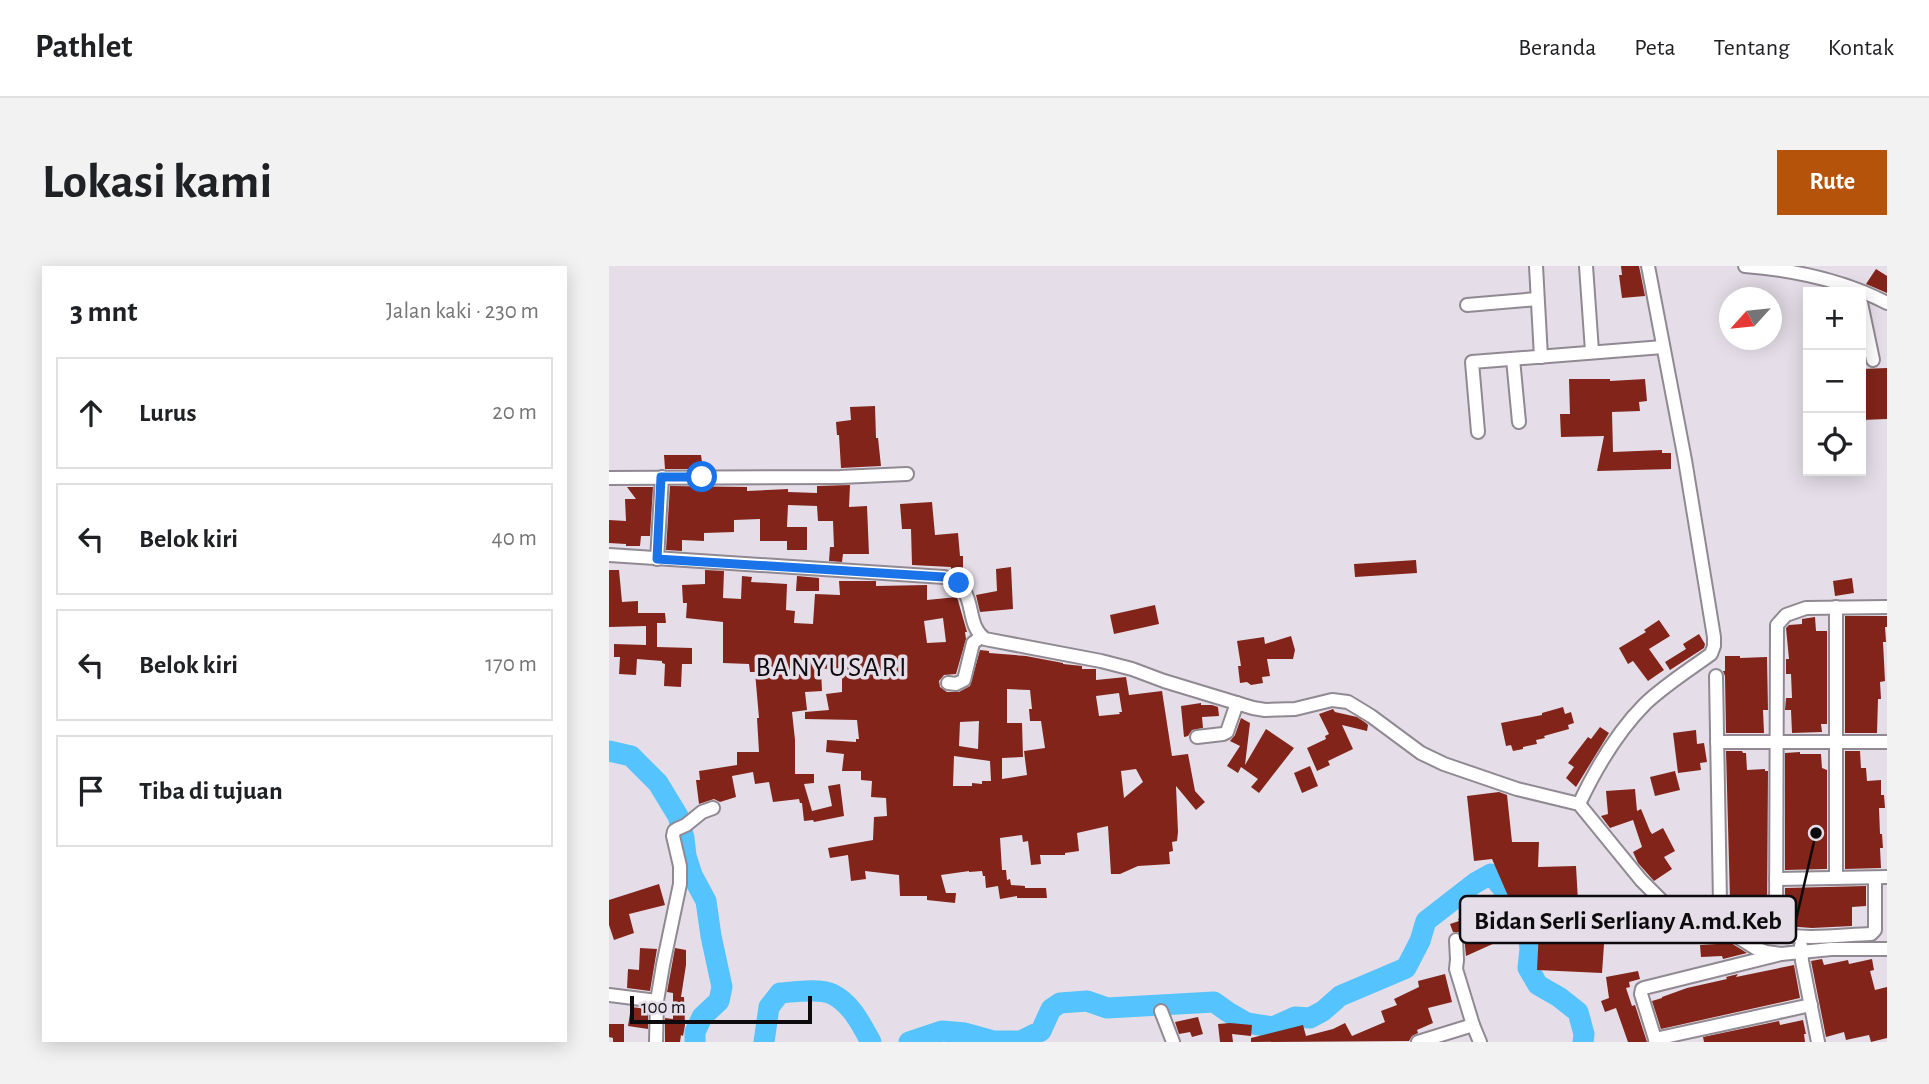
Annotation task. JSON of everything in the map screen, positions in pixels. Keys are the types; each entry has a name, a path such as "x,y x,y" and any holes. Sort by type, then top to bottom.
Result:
{"street":[{"path":"1535,266 1541,357"},
{"path":"1586,266 1592,351"},
{"path":"1579,804 1598,766 1644,705 1711,654 1714,646 1685,460 1648,266"},
{"path":"1745,266 1799,272 1838,287"},
{"path":"1866,297 1887,303"},
{"path":"1467,304 1537,299"},
{"path":"1866,328 1873,360"},
{"path":"1478,432 1472,362 1663,347"},
{"path":"1513,359 1519,422"},
{"path":"609,478 661,481 907,474"},
{"path":"657,559 661,481"},
{"path":"609,555 944,577 953,579 963,589 976,628 981,637 990,640 1132,669 1253,708 1295,709 1332,700 1347,702 1420,752 1444,764 1517,789 1579,804 1664,903 1709,919 1766,952 1781,954"},
{"path":"1836,607 1836,878"},
{"path":"1776,934 1777,625 1786,615 1801,609 1887,607"},
{"path":"948,683 957,684 964,680 973,643 981,637"},
{"path":"1709,919 1720,902 1716,676"},
{"path":"1197,737 1227,732 1237,703"},
{"path":"1717,742 1887,742"},
{"path":"656,1042 657,1001 680,884 674,831 702,812 713,808"},
{"path":"1720,902 1744,921 1776,934 1801,936 1873,932 1881,878 1776,879"},
{"path":"1801,936 1801,952 1818,1042"},
{"path":"1456,940 1456,969 1480,1042"},
{"path":"1811,1005 1655,1040 1641,994 1642,989 1781,954 1831,949 1887,949"},
{"path":"1443,965 1456,969"},
{"path":"609,995 657,1001"},
{"path":"1161,1011 1173,1042"},
{"path":"1418,1042 1473,1024"}],"building":[{"path":"1621,266 1639,266 1645,296 1622,298 1619,275 1622,275"},
{"path":"1876,269 1887,276 1887,293 1866,284"},
{"path":"1887,368 1887,419 1866,420 1866,369"},
{"path":"1569,379 1645,379 1647,401 1639,402 1640,411 1612,412 1613,452 1662,450 1662,453 1671,453 1671,469 1597,471 1604,436 1561,437 1560,414 1570,414"},
{"path":"875,406 876,438 881,466 841,468 836,422 851,420 850,407"},
{"path":"664,455 701,455 702,462 695,469 665,469"},
{"path":"850,485 849,507 867,506 869,554 843,554 842,562 829,561 830,547 834,547 833,521 818,521 817,506 788,505 787,527 807,527 807,550 787,550 787,541 760,541 760,519 734,520 734,532 704,533 704,541 682,540 682,551 666,550 670,486 747,487 747,491 788,489 788,492 817,493 817,486"},
{"path":"627,487 653,487 650,536 641,536 640,546 609,543 609,520 626,521 625,499 636,499"},
{"path":"932,502 935,535 958,533 963,570 912,565 911,529 902,529 900,504"},
{"path":"1416,560 1417,573 1355,577 1354,564"},
{"path":"1011,567 1013,609 980,612 976,595 997,591 996,569"},
{"path":"609,570 619,570 622,602 638,601 638,613 665,613 666,623 657,623 657,647 692,648 692,664 682,664 681,687 664,686 665,664 662,661 637,659 636,675 619,674 620,657 614,657 614,644 646,645 646,626 609,627"},
{"path":"705,570 724,571 723,598 741,599 742,576 752,577 751,582 787,584 786,610 795,611 794,623 813,624 815,594 840,595 839,581 876,581 876,586 927,585 927,600 957,597 967,632 966,639 956,674 944,675 939,681 940,687 947,692 959,692 970,686 980,650 1082,666 1082,669 1096,669 1096,680 1126,677 1129,695 1162,691 1172,756 1188,754 1195,791 1205,802 1196,810 1176,786 1178,832 1177,841 1172,842 1173,851 1169,852 1170,864 1138,866 1120,874 1111,874 1108,826 1077,833 1079,851 1065,855 1040,855 1041,864 1031,865 1028,841 1023,842 1022,835 1000,838 1002,870 1006,870 1007,880 1010,879 1011,885 1025,888 1046,888 1047,898 1017,896 1000,899 998,886 986,888 982,871 941,875 946,893 956,893 955,903 927,900 927,896 900,896 899,875 865,871 866,879 851,881 848,855 830,858 828,848 873,840 874,817 887,816 886,798 871,797 872,781 861,780 861,771 842,771 844,754 826,752 827,740 856,742 856,739 859,739 857,720 805,719 805,712 829,710 826,694 842,692 842,668 821,669 822,691 805,692 807,710 792,712 795,774 814,774 814,783 804,784 812,811 832,806 828,786 840,784 844,816 814,822 804,821 799,799 773,802 769,782 755,784 753,772 732,776 736,797 720,802 714,799 699,804 696,780 700,780 699,771 737,765 737,752 759,752 755,672 750,672 749,664 723,663 723,622 686,618 687,603 683,603 682,585 705,584","holes":["943,618 946,642 927,643 924,621","1007,689 1030,690 1030,721 1041,721 1045,748 1024,751 1027,775 1002,779 1002,758 1023,757 1022,723 1007,723","1119,693 1122,712 1099,716 1096,696","979,721 978,749 959,746 960,722","954,756 990,761 991,781 972,783 972,786 953,786","1136,769 1143,782 1124,798 1121,771"]},
{"path":"797,576 819,578 819,591 796,591"},
{"path":"1852,578 1854,593 1835,596 1833,581"},
{"path":"1155,605 1159,624 1114,634 1110,615"},
{"path":"1845,616 1887,616 1886,642 1883,642 1885,681 1880,682 1877,733 1845,733"},
{"path":"1815,617 1816,631 1827,631 1827,724 1821,724 1822,732 1792,733 1791,710 1785,710 1786,698 1792,698 1791,674 1786,674 1786,659 1789,659 1786,628 1789,625 1802,624 1802,619"},
{"path":"1659,620 1670,636 1649,649 1664,670 1648,681 1633,661 1628,664 1619,648 1646,632 1644,630"},
{"path":"1699,634 1705,644 1704,648 1670,670 1665,662 1686,649 1683,644"},
{"path":"1291,636 1295,650 1293,659 1267,659 1270,676 1262,677 1263,683 1240,683 1238,666 1241,666 1237,641 1264,637 1265,644"},
{"path":"1725,656 1767,657 1768,710 1763,710 1764,733 1726,733 1723,671"},
{"path":"1201,703 1218,707 1219,716 1202,717 1203,728 1192,730 1184,737 1181,706"},
{"path":"1563,707 1565,714 1571,712 1574,723 1568,725 1569,729 1544,736 1545,738 1536,740 1537,744 1523,749 1513,751 1511,745 1506,746 1501,723 1542,715"},
{"path":"1333,709 1335,712 1357,717 1368,725 1367,731 1342,725 1353,749 1328,761 1330,765 1317,771 1307,748 1326,739 1325,736 1329,734 1319,714"},
{"path":"1241,718 1250,723 1245,765 1266,729 1294,748 1259,793 1251,787 1258,779 1241,767 1238,773 1227,766 1240,746 1230,741"},
{"path":"1600,727 1609,733 1576,787 1566,778 1574,767 1568,763 1588,737 1591,739"},
{"path":"1696,730 1697,744 1704,743 1707,762 1700,763 1701,770 1678,773 1673,733"},
{"path":"1726,751 1746,753 1747,770 1768,771 1767,916 1756,917 1750,913 1749,905 1739,906 1730,899"},
{"path":"1845,751 1860,751 1861,768 1866,768 1867,781 1881,780 1881,795 1884,795 1885,808 1879,808 1883,848 1880,848 1881,868 1845,869"},
{"path":"1785,753 1821,754 1822,768 1827,770 1827,869 1785,870"},
{"path":"1310,766 1318,786 1302,793 1294,773"},
{"path":"1675,771 1680,790 1655,796 1650,777"},
{"path":"1635,789 1637,811 1641,809 1652,834 1663,828 1675,851 1664,857 1672,869 1654,881 1638,863 1633,852 1642,847 1633,820 1610,828 1601,816 1608,814 1606,791"},
{"path":"1499,792 1507,795 1512,842 1539,842 1538,867 1576,866 1578,901 1607,902 1602,973 1537,970 1539,930 1512,905 1492,859 1474,861 1467,796"},
{"path":"659,884 665,905 629,914 634,933 614,940 609,925 609,900"},
{"path":"1866,886 1866,906 1852,907 1852,926 1785,926 1785,888"},
{"path":"1486,904 1493,922 1497,920 1506,938 1466,956 1464,936 1453,932 1450,924 1467,915 1465,912"},
{"path":"1723,938 1747,953 1723,959 1722,956 1701,957 1700,945 1717,944 1716,940"},
{"path":"640,948 657,949 650,991 627,988 628,969 639,970"},
{"path":"675,948 686,950 681,997 684,997 685,1025 680,1042 665,1042 665,1018 673,1019 673,993 667,992"},
{"path":"1822,959 1824,965 1848,960 1849,964 1872,959 1874,970 1870,971 1875,990 1887,987 1887,1038 1871,1042 1869,1035 1846,1040 1844,1032 1826,1037 1811,961"},
{"path":"1794,965 1800,998 1661,1029 1652,1001 1687,988 1727,979 1726,977"},
{"path":"1638,971 1640,979 1629,982 1630,987 1626,988 1632,1006 1635,1005 1647,1042 1628,1042 1616,1008 1605,1012 1601,1001 1609,998 1606,977"},
{"path":"1445,974 1452,1002 1428,1008 1433,1023 1417,1030 1418,1033 1409,1041 1251,1042 1251,1038 1303,1025 1306,1036 1345,1023 1352,1036 1385,1022 1381,1011 1397,1005 1394,999 1419,987 1418,981"},
{"path":"631,1007 648,1009 648,1029 628,1026"},
{"path":"1198,1017 1203,1034 1192,1037 1190,1032 1179,1034 1175,1022"},
{"path":"1803,1020 1805,1042 1704,1042 1703,1037 1779,1021 1780,1025"},
{"path":"609,1024 624,1024 624,1042 613,1042 613,1038 609,1037"},
{"path":"1218,1024 1252,1025 1251,1036 1232,1034 1233,1042 1220,1042"}],"waterway":[{"path":"609,751 631,756 658,783 678,816 692,875 706,901 722,987 719,1001 702,1017 695,1032 695,1042"},
{"path":"909,1042 942,1031 965,1033 994,1041 1021,1041 1041,1031 1051,1009 1060,1003 1087,1001 1107,1008 1214,1002 1247,1023 1273,1027 1295,1017 1310,1018 1340,996 1406,968 1420,941 1426,921 1491,874 1503,889 1510,910 1528,931 1528,968 1538,985 1578,1012 1584,1034 1583,1042"},
{"path":"764,1042 769,1007 780,993 814,991 827,992 845,1003 871,1042"}],"place":[{"name":"Bidan Serli Serliany A.md.Keb","path":"1816,833"}],"district":[{"name":"BANYUSARI","path":"832,668"}],"route":[{"path":"702,477 661,477 657,559 944,577 959,583"}]}
